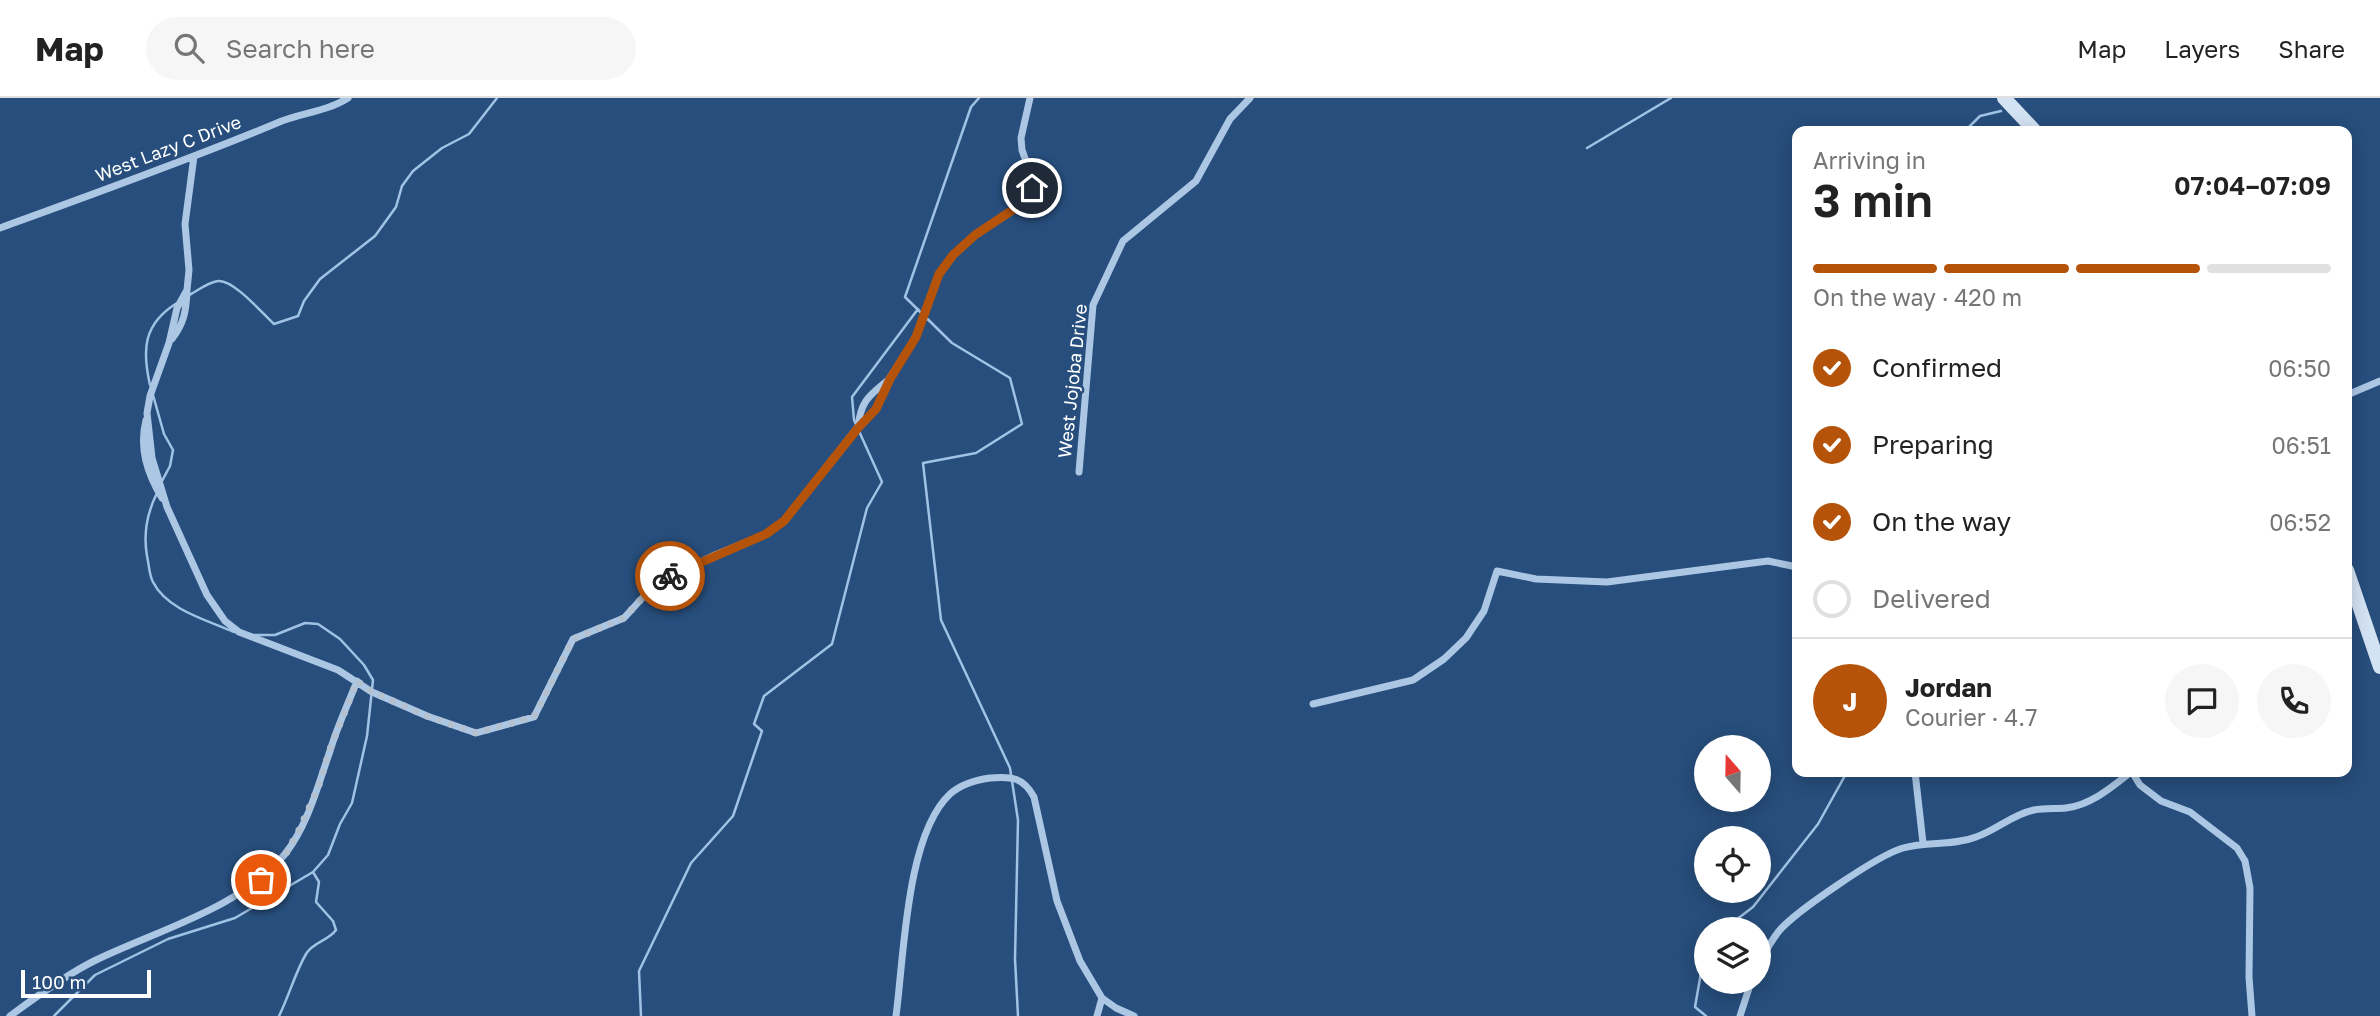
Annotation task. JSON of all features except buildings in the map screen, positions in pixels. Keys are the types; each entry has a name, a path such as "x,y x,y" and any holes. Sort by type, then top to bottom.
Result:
{"street":[{"name":"West Lazy C Drive","path":"0,228 194,156 287,118 338,104 348,98"},
{"path":"194,156 185,224 189,270 187,290 177,308 147,413 152,458 167,508 202,585 225,621 239,632 338,670 372,692 405,707 476,733 534,717 573,639 624,618 655,584 766,534 784,521 876,409 890,379 910,349 939,274 953,255 975,235 1023,203 1030,195 1033,181 1022,150 1021,138 1030,98"},
{"name":"West Jojoba Drive","path":"1079,472 1093,305 1123,241 1196,181 1230,119 1250,98"},
{"path":"2004,98 2030,126"},
{"path":"858,428 861,406 890,379"},
{"path":"2352,394 2380,380"},
{"path":"1313,704 1413,680 1444,659 1466,638 1484,611 1497,571 1536,579 1607,582 1768,561 1792,566"},
{"path":"2352,585 2380,667"},
{"path":"10,1016 92,962 232,898 261,880 287,852 299,830 318,788 357,681"},
{"path":"896,1016 908,911 918,860 936,811 950,794 962,786 980,779 1005,777 1020,780 1028,786 1034,797 1057,901 1080,961 1102,998 1134,1016"},
{"path":"1916,777 1923,843"},
{"path":"1771,944 1780,930 1797,916 1886,855 1923,843 1959,842 1978,837 2003,821 2034,810 2069,808 2090,800 2125,777"},
{"path":"2135,777 2140,785 2161,801 2190,812 2237,848 2245,860 2250,888 2249,977 2252,1016"},
{"path":"1740,1016 1747,994"},
{"path":"1097,1016 1102,998"}],"waterway":[{"path":"188,296 210,283 224,282 239,291 274,324 298,316 304,301 320,279 375,236 396,207 402,186 413,171 442,148 469,134 497,98"},
{"path":"979,98 971,107 905,297 952,343 1010,378 1022,424 976,453 923,463 941,620 1010,768 1018,820 1015,959 1018,1016"},
{"path":"1587,148 1671,98"},
{"path":"1970,126 1980,116 2001,111"},
{"path":"150,385 146,349 151,329 157,320 177,303"},
{"path":"641,1016 639,971 691,863 733,816 762,731 754,724 764,696 832,644 867,508 882,482 854,420 852,397 918,309"},
{"path":"153,395 164,434 173,450 170,466 162,481"},
{"path":"157,493 148,516 146,531 147,556 153,582 159,592 178,607 234,632"},
{"path":"54,1016 95,975 168,939 235,918 313,872 328,855 352,803 367,736 373,680 364,665 340,639 318,624 305,623 275,635 254,635"},
{"path":"1740,917 1753,907 1818,824 1844,777"},
{"path":"279,1016 306,954 336,930 333,921 316,902 319,882 313,872"},
{"path":"1697,994 1695,1007 1706,1016"}],"way so far":[{"path":"261,880 287,852 299,830 318,788 357,681 372,692 427,716 476,733 534,717 573,639 624,618 655,584 670,576"}],"route":[{"path":"670,576 766,534 784,521 876,409 890,379 916,337 939,274 953,255 975,235 1023,203 1032,188"}]}
